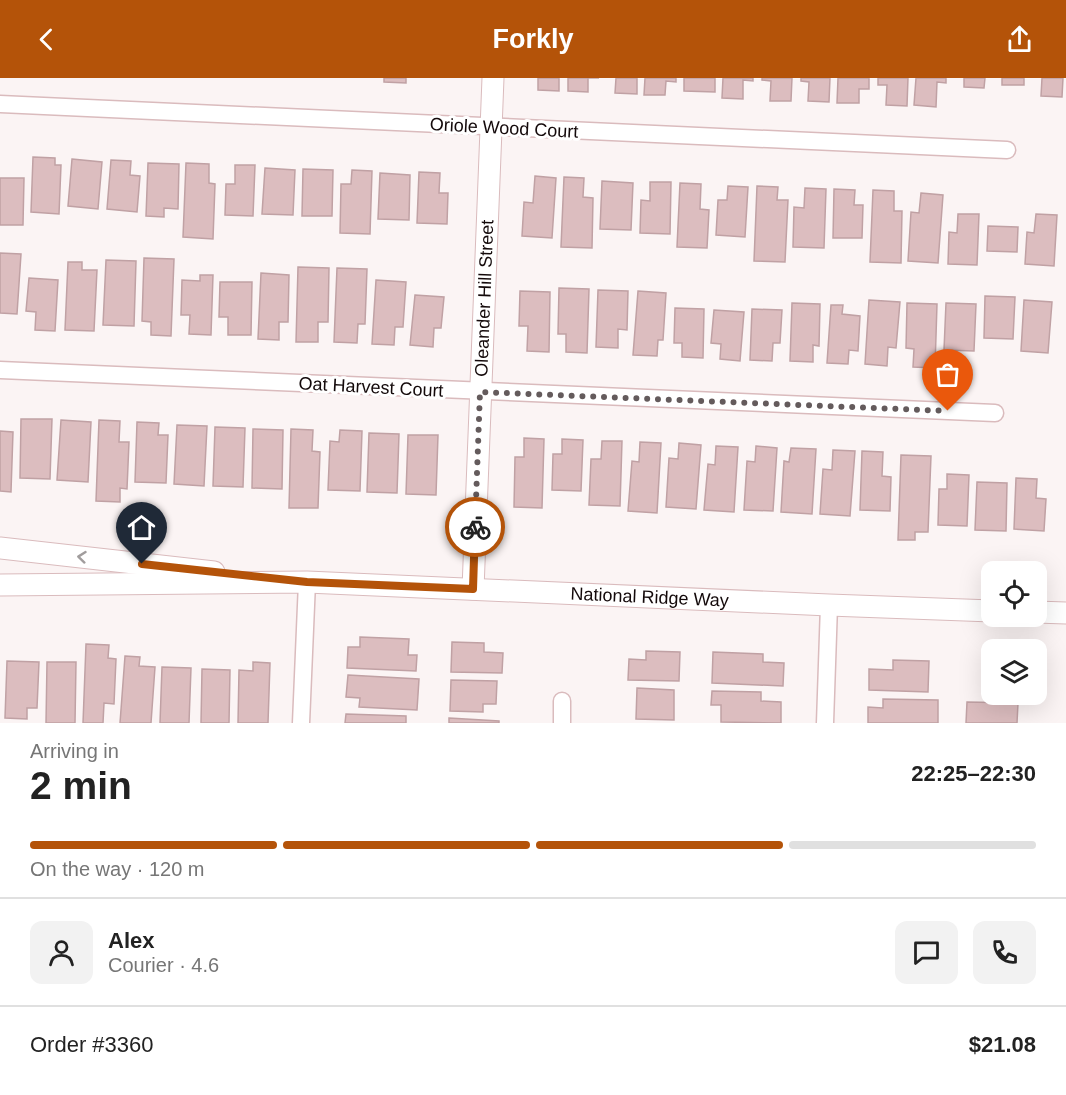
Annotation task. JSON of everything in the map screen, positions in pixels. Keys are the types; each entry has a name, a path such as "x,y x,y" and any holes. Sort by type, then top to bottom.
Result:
{"street":[{"name":"Oleander Hill Street","path":"473,589 493,78"},
{"name":"Oriole Wood Court","path":"0,104 1007,150"},
{"name":"Oat Harvest Court","path":"0,370 995,413"},
{"name":"National Ridge Way","path":"0,548 307,582"},
{"name":"National Ridge Way","path":"0,585 307,582 981,611"},
{"path":"301,723 307,582"},
{"path":"825,723 829,605"},
{"path":"1047,613 1066,614"},
{"path":"562,701 562,723"}],"building":[{"path":"384,78 406,78 406,83 384,82"},
{"path":"538,78 559,78 559,91 538,90"},
{"path":"568,78 588,78 588,92 568,91"},
{"path":"616,78 637,78 637,94 615,93"},
{"path":"645,78 676,78 676,82 666,81 665,95 644,95"},
{"path":"684,78 715,78 715,92 684,91"},
{"path":"723,78 753,78 753,81 743,80 743,99 722,98"},
{"path":"762,78 792,78 791,101 770,101 771,81 762,80"},
{"path":"801,78 830,78 829,102 808,101 809,82 801,81"},
{"path":"838,78 869,78 869,89 859,89 859,103 837,103"},
{"path":"878,78 908,78 907,106 886,105 887,85 878,85"},
{"path":"916,78 946,78 946,83 937,82 936,107 914,105"},
{"path":"964,78 985,78 984,88 964,87"},
{"path":"1002,78 1024,78 1024,85 1002,85"},
{"path":"1042,78 1063,78 1062,97 1041,96"},
{"path":"33,157 55,158 55,165 61,165 59,214 31,212"},
{"path":"72,159 102,162 98,209 68,206"},
{"path":"111,160 131,161 130,175 140,176 137,212 107,209"},
{"path":"148,163 179,164 178,209 164,208 164,217 146,216"},
{"path":"186,163 209,164 209,183 215,184 213,239 183,237"},
{"path":"235,165 255,165 253,216 225,215 226,184 235,184"},
{"path":"265,168 295,170 293,215 262,214"},
{"path":"303,169 333,170 332,216 302,216"},
{"path":"352,170 372,171 370,234 340,233 341,184 351,184"},
{"path":"419,172 440,173 439,193 448,193 447,224 417,223"},
{"path":"380,173 410,175 409,220 378,219"},
{"path":"535,176 556,178 552,238 522,236 524,202 533,203"},
{"path":"564,177 584,178 583,197 593,198 592,248 561,247"},
{"path":"0,178 24,178 23,225 0,225"},
{"path":"602,181 633,183 631,230 600,229"},
{"path":"650,182 671,182 670,234 640,233 641,200 650,201"},
{"path":"680,183 701,184 700,209 709,210 707,248 677,247"},
{"path":"728,186 748,187 745,237 716,235 718,200 727,200"},
{"path":"757,186 778,187 777,200 788,200 785,262 754,261"},
{"path":"805,188 826,189 824,248 793,247 794,207 804,208"},
{"path":"834,189 855,190 854,205 863,205 862,238 833,238"},
{"path":"873,190 894,191 894,211 902,211 901,263 870,262"},
{"path":"921,193 943,195 938,263 908,261 911,212 919,213"},
{"path":"958,214 979,214 977,265 948,264 949,232 957,233"},
{"path":"1036,214 1057,215 1054,266 1025,264 1027,232 1034,233"},
{"path":"988,226 1018,227 1017,252 987,251"},
{"path":"0,253 21,254 17,314 0,313"},
{"path":"144,258 174,259 171,336 151,335 151,322 142,321"},
{"path":"106,260 136,261 134,326 103,325"},
{"path":"68,262 82,262 82,270 97,270 94,331 65,330"},
{"path":"298,267 329,268 328,322 318,322 318,342 296,342"},
{"path":"337,268 367,269 365,324 358,324 357,343 334,342"},
{"path":"261,273 289,275 288,322 279,322 279,340 258,339"},
{"path":"200,275 213,275 211,335 189,334 190,315 181,315 182,280 200,281"},
{"path":"29,278 58,280 55,331 35,330 36,312 26,311"},
{"path":"376,280 406,282 403,327 395,327 394,345 372,344"},
{"path":"220,282 252,282 251,335 228,335 228,317 219,317"},
{"path":"559,288 589,289 587,353 566,352 566,334 558,334"},
{"path":"598,290 628,291 627,330 618,329 618,348 596,347"},
{"path":"520,291 550,292 549,352 527,351 528,326 519,326"},
{"path":"638,291 666,293 663,340 658,340 657,356 633,355"},
{"path":"415,295 444,297 441,328 434,328 433,347 410,345"},
{"path":"985,296 1015,297 1013,339 984,338"},
{"path":"869,300 900,302 896,348 888,347 887,366 865,364"},
{"path":"1024,300 1052,302 1048,353 1021,351"},
{"path":"792,303 820,304 819,346 813,345 813,362 790,361"},
{"path":"907,303 937,304 935,368 913,367 914,349 906,348"},
{"path":"946,303 976,304 974,351 944,350"},
{"path":"831,305 843,305 842,314 860,316 858,351 849,350 848,364 827,363"},
{"path":"675,308 704,309 703,358 682,357 682,343 674,343"},
{"path":"752,309 782,310 780,343 773,343 772,361 750,360"},
{"path":"714,310 744,312 740,361 720,359 721,344 711,343"},
{"path":"21,419 52,419 50,479 20,478"},
{"path":"61,420 91,422 88,482 57,480"},
{"path":"99,420 120,421 119,442 129,442 127,489 120,488 120,502 96,501"},
{"path":"137,422 159,423 158,435 168,435 166,483 135,482"},
{"path":"177,425 207,426 204,486 174,484"},
{"path":"215,427 245,428 243,487 213,486"},
{"path":"253,429 283,430 282,489 252,488"},
{"path":"291,429 313,430 312,451 320,452 318,508 289,508"},
{"path":"340,430 362,431 360,491 328,490 330,441 339,442"},
{"path":"0,431 13,432 11,492 0,491"},
{"path":"369,433 399,434 397,493 367,492"},
{"path":"408,435 438,435 436,495 406,494"},
{"path":"524,438 544,439 542,508 514,507 515,457 524,457"},
{"path":"562,439 583,440 581,491 552,490 553,454 562,454"},
{"path":"602,441 622,441 620,506 589,505 591,459 601,459"},
{"path":"640,442 661,443 657,513 628,511 632,461 639,462"},
{"path":"679,443 701,445 696,509 666,507 669,458 678,459"},
{"path":"716,446 738,447 734,512 704,510 708,464 715,465"},
{"path":"756,446 777,448 773,511 744,510 747,461 755,462"},
{"path":"791,448 816,449 812,514 781,512 784,461 789,462"},
{"path":"833,450 855,451 850,516 820,514 823,469 832,470"},
{"path":"862,451 883,452 882,476 891,477 890,511 860,510"},
{"path":"901,455 931,456 928,532 915,532 915,540 898,540"},
{"path":"947,474 969,475 967,526 938,525 939,489 947,489"},
{"path":"1016,478 1037,479 1036,498 1046,499 1044,531 1014,529"},
{"path":"977,482 1007,483 1006,531 975,530"},
{"path":"360,637 409,639 408,655 417,655 416,671 347,668 348,647 360,647"},
{"path":"452,642 484,643 484,652 503,653 502,673 451,672"},
{"path":"86,644 109,645 108,658 116,659 114,704 104,703 103,723 83,723"},
{"path":"646,651 680,652 679,681 628,680 629,659 646,660"},
{"path":"713,652 763,654 763,662 784,663 783,686 712,683"},
{"path":"125,656 140,657 139,666 155,667 151,723 120,723"},
{"path":"893,660 929,661 928,692 869,690 869,669 893,670"},
{"path":"7,661 39,662 37,708 27,708 27,719 5,718"},
{"path":"47,662 76,662 75,723 46,723"},
{"path":"253,662 270,663 268,723 238,723 239,670 253,671"},
{"path":"162,667 191,668 189,723 160,723"},
{"path":"202,669 230,670 229,723 201,723"},
{"path":"348,675 419,679 417,710 359,707 360,698 346,697"},
{"path":"451,680 497,681 496,704 483,704 483,712 450,711"},
{"path":"637,688 674,690 674,720 636,719"},
{"path":"712,691 761,692 761,701 781,702 781,723 721,722 721,705 711,705"},
{"path":"883,699 938,700 938,723 868,723 868,707 883,708"},
{"path":"967,702 981,702 981,705 1018,705 1017,723 966,723"},
{"path":"346,714 406,716 406,723 345,723"},
{"path":"449,718 499,721 499,723 449,723"}],"way so far":[{"path":"475,527 480,392 948,411"}],"route":[{"path":"142,564 307,582 473,589 475,527"}]}
